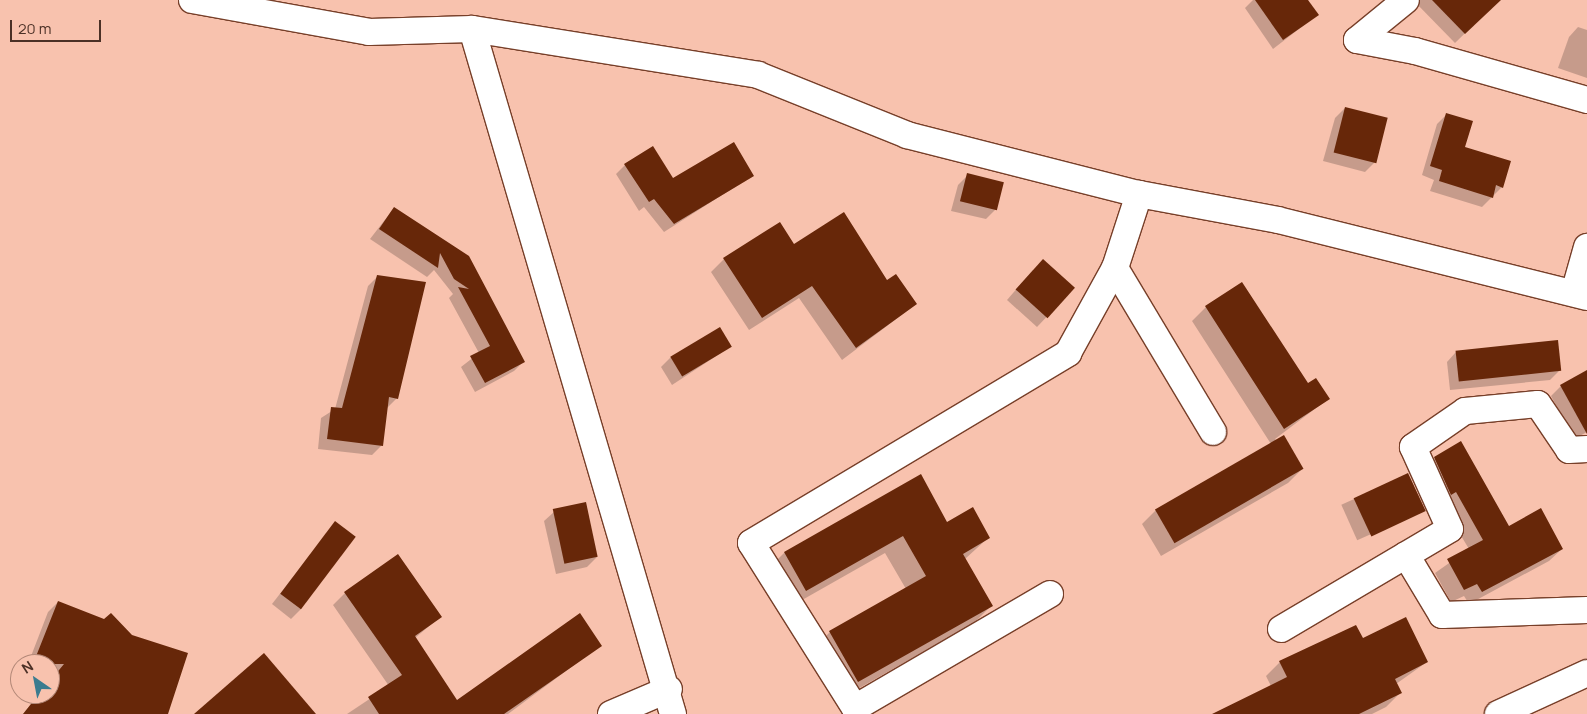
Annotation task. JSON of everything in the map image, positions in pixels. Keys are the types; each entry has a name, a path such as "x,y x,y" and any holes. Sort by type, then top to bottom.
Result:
{"street":[{"path":"192,0 369,32 472,29 758,75 907,135 1139,194 1278,220 1580,295 1587,247"},
{"path":"1406,0 1357,40 1416,51 1587,100"},
{"path":"472,29 669,688 673,714"},
{"path":"1050,594 855,708 751,543 1068,353 1115,268 1139,194"},
{"path":"1115,268 1213,432"},
{"path":"1281,629 1450,529 1413,447 1465,411 1538,404 1569,450 1587,449"},
{"path":"1406,555 1442,614 1587,610"},
{"path":"1498,714 1587,673"},
{"path":"611,714 669,688"}],"building":[{"path":"1255,0 1308,0 1319,15 1283,40"},
{"path":"1432,0 1501,0 1465,34"},
{"path":"1345,107 1388,118 1376,163 1334,153"},
{"path":"1446,113 1473,121 1465,147 1511,161 1503,188 1496,185 1493,198 1439,181 1442,170 1430,166"},
{"path":"734,142 754,176 674,224 654,199 649,202 624,164 653,146 673,178"},
{"path":"967,173 1004,182 997,210 960,201"},
{"path":"394,207 469,256 525,362 485,383 470,356 490,346 458,287 469,289 454,279 440,253 438,268 379,229"},
{"path":"844,212 887,280 896,274 917,304 856,348 812,286 762,318 723,258 780,222 794,244"},
{"path":"1043,259 1075,288 1048,318 1016,289"},
{"path":"377,275 426,282 398,399 389,397 383,446 327,439 331,407 342,408"},
{"path":"1242,282 1308,383 1316,378 1330,399 1284,429 1205,306"},
{"path":"720,327 732,347 682,377 670,357"},
{"path":"1558,340 1561,371 1459,382 1456,351"},
{"path":"1587,370 1587,434 1560,385"},
{"path":"1284,435 1304,469 1174,543 1155,510"},
{"path":"1461,441 1509,526 1541,508 1563,549 1482,592 1477,584 1464,590 1447,559 1483,540 1456,492 1451,495 1434,457"},
{"path":"1408,473 1426,511 1371,536 1354,498"},
{"path":"921,474 947,522 973,507 990,538 963,554 993,606 858,682 829,631 926,576 903,536 806,591 784,552"},
{"path":"586,502 598,557 564,564 553,509"},
{"path":"335,521 356,537 301,609 280,594"},
{"path":"398,554 442,617 415,636 457,700 580,613 602,646 504,714 379,714 368,697 402,675 344,592"},
{"path":"58,601 104,619 111,613 132,635 188,653 168,714 23,714 31,704 60,704 60,669 64,664 60,664 60,654 37,654"},
{"path":"1406,617 1428,662 1395,679 1402,693 1359,714 1212,714 1287,677 1279,661 1356,625 1363,638"},
{"path":"264,653 316,714 194,714"}]}
